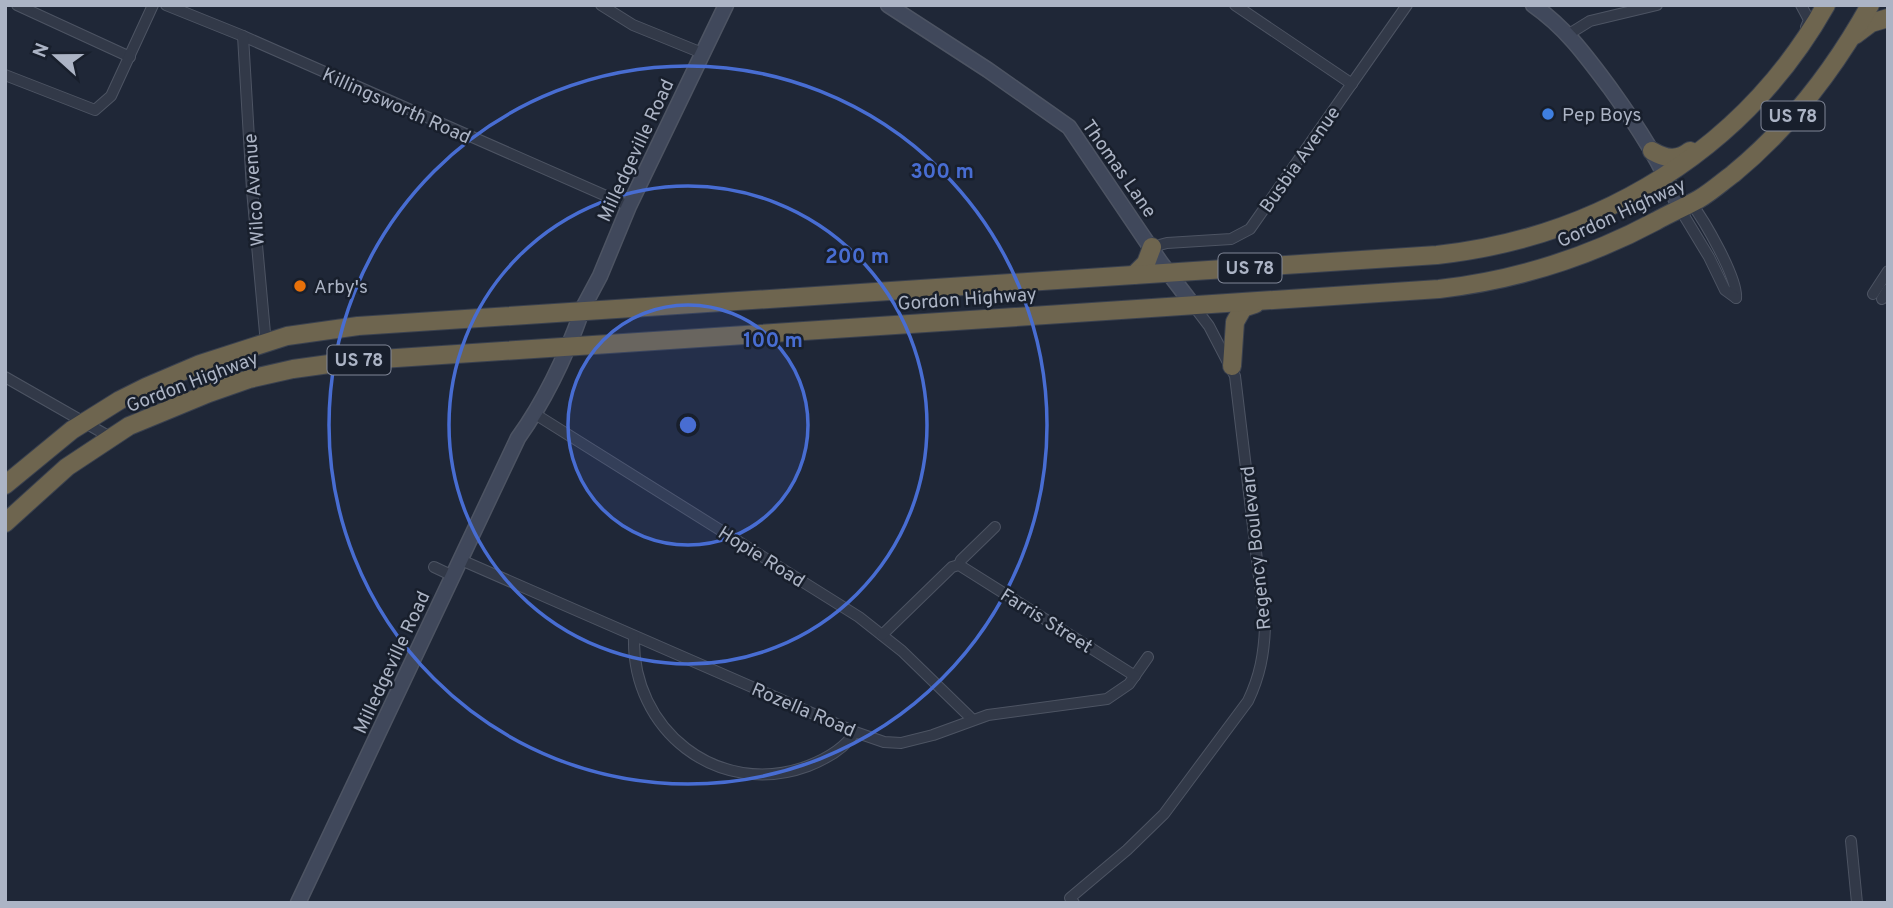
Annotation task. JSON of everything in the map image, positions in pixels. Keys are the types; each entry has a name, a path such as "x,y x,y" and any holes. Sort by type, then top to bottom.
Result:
{"highway":[{"name":"Gordon Highway","path":"5,485 49,447 120,400 173,375 287,336 330,329 1437,255 1507,244 1594,215 1667,175 1701,150 1764,92 1800,46 1826,5"},
{"name":"Gordon Highway","path":"5,523 58,475 129,426 209,393 279,371 351,361 1439,289 1496,281 1538,271 1592,253 1685,206 1724,181 1767,143 1809,97 1848,43 1870,5"},
{"path":"1848,43 1862,28 1888,18"},
{"path":"1652,151 1664,158 1681,157 1744,113"},
{"path":"1134,275 1146,262 1152,247"},
{"path":"1232,366 1238,317 1247,306 1265,301"}],"street":[{"path":"17,5 130,57"},
{"path":"5,75 95,110 111,96 153,5"},
{"name":"Killingsworth Road","path":"166,5 243,36 629,206"},
{"path":"601,5 633,25 702,53"},
{"name":"Milledgeville Road","path":"518,438 521,422 600,276 629,206 726,5"},
{"name":"Thomas Lane","path":"888,5 1069,127 1193,305"},
{"path":"1235,5 1352,84"},
{"name":"Busbia Avenue","path":"1152,247 1167,243 1231,239 1250,229 1407,5"},
{"path":"1533,5 1569,34 1626,111 1685,206 1710,233 1714,255 1725,290 1736,298 1736,285 1714,255"},
{"path":"1569,34 1590,21 1657,5"},
{"path":"1800,46 1809,20 1801,5"},
{"name":"Wilco Avenue","path":"243,36 252,190 266,344"},
{"path":"1888,271 1877,296 1888,289"},
{"name":"Regency Boulevard","path":"1072,901 1164,814 1241,712 1260,671 1265,626 1235,376 1209,326 1193,305"},
{"name":"Milledgeville Road","path":"298,903 518,438 535,414 564,346"},
{"path":"5,377 110,437"},
{"name":"Hopie Road","path":"535,414 676,501 882,635 972,719"},
{"path":"882,635 952,567 959,565 995,527"},
{"name":"Rozella Road","path":"461,560 855,732 884,741 901,743 933,735 972,719 1107,699 1122,690 1148,657"},
{"name":"Farris Street","path":"959,565 1135,676"},
{"path":"434,567 453,576"},
{"path":"634,636 637,671 649,705 682,748 702,760 744,772 778,774 823,760 843,746 855,732"},
{"path":"1851,841 1857,903"}],"place":[{"name":"Pep Boys","path":"1548,114"},
{"name":"Arby's","path":"300,286"}]}
